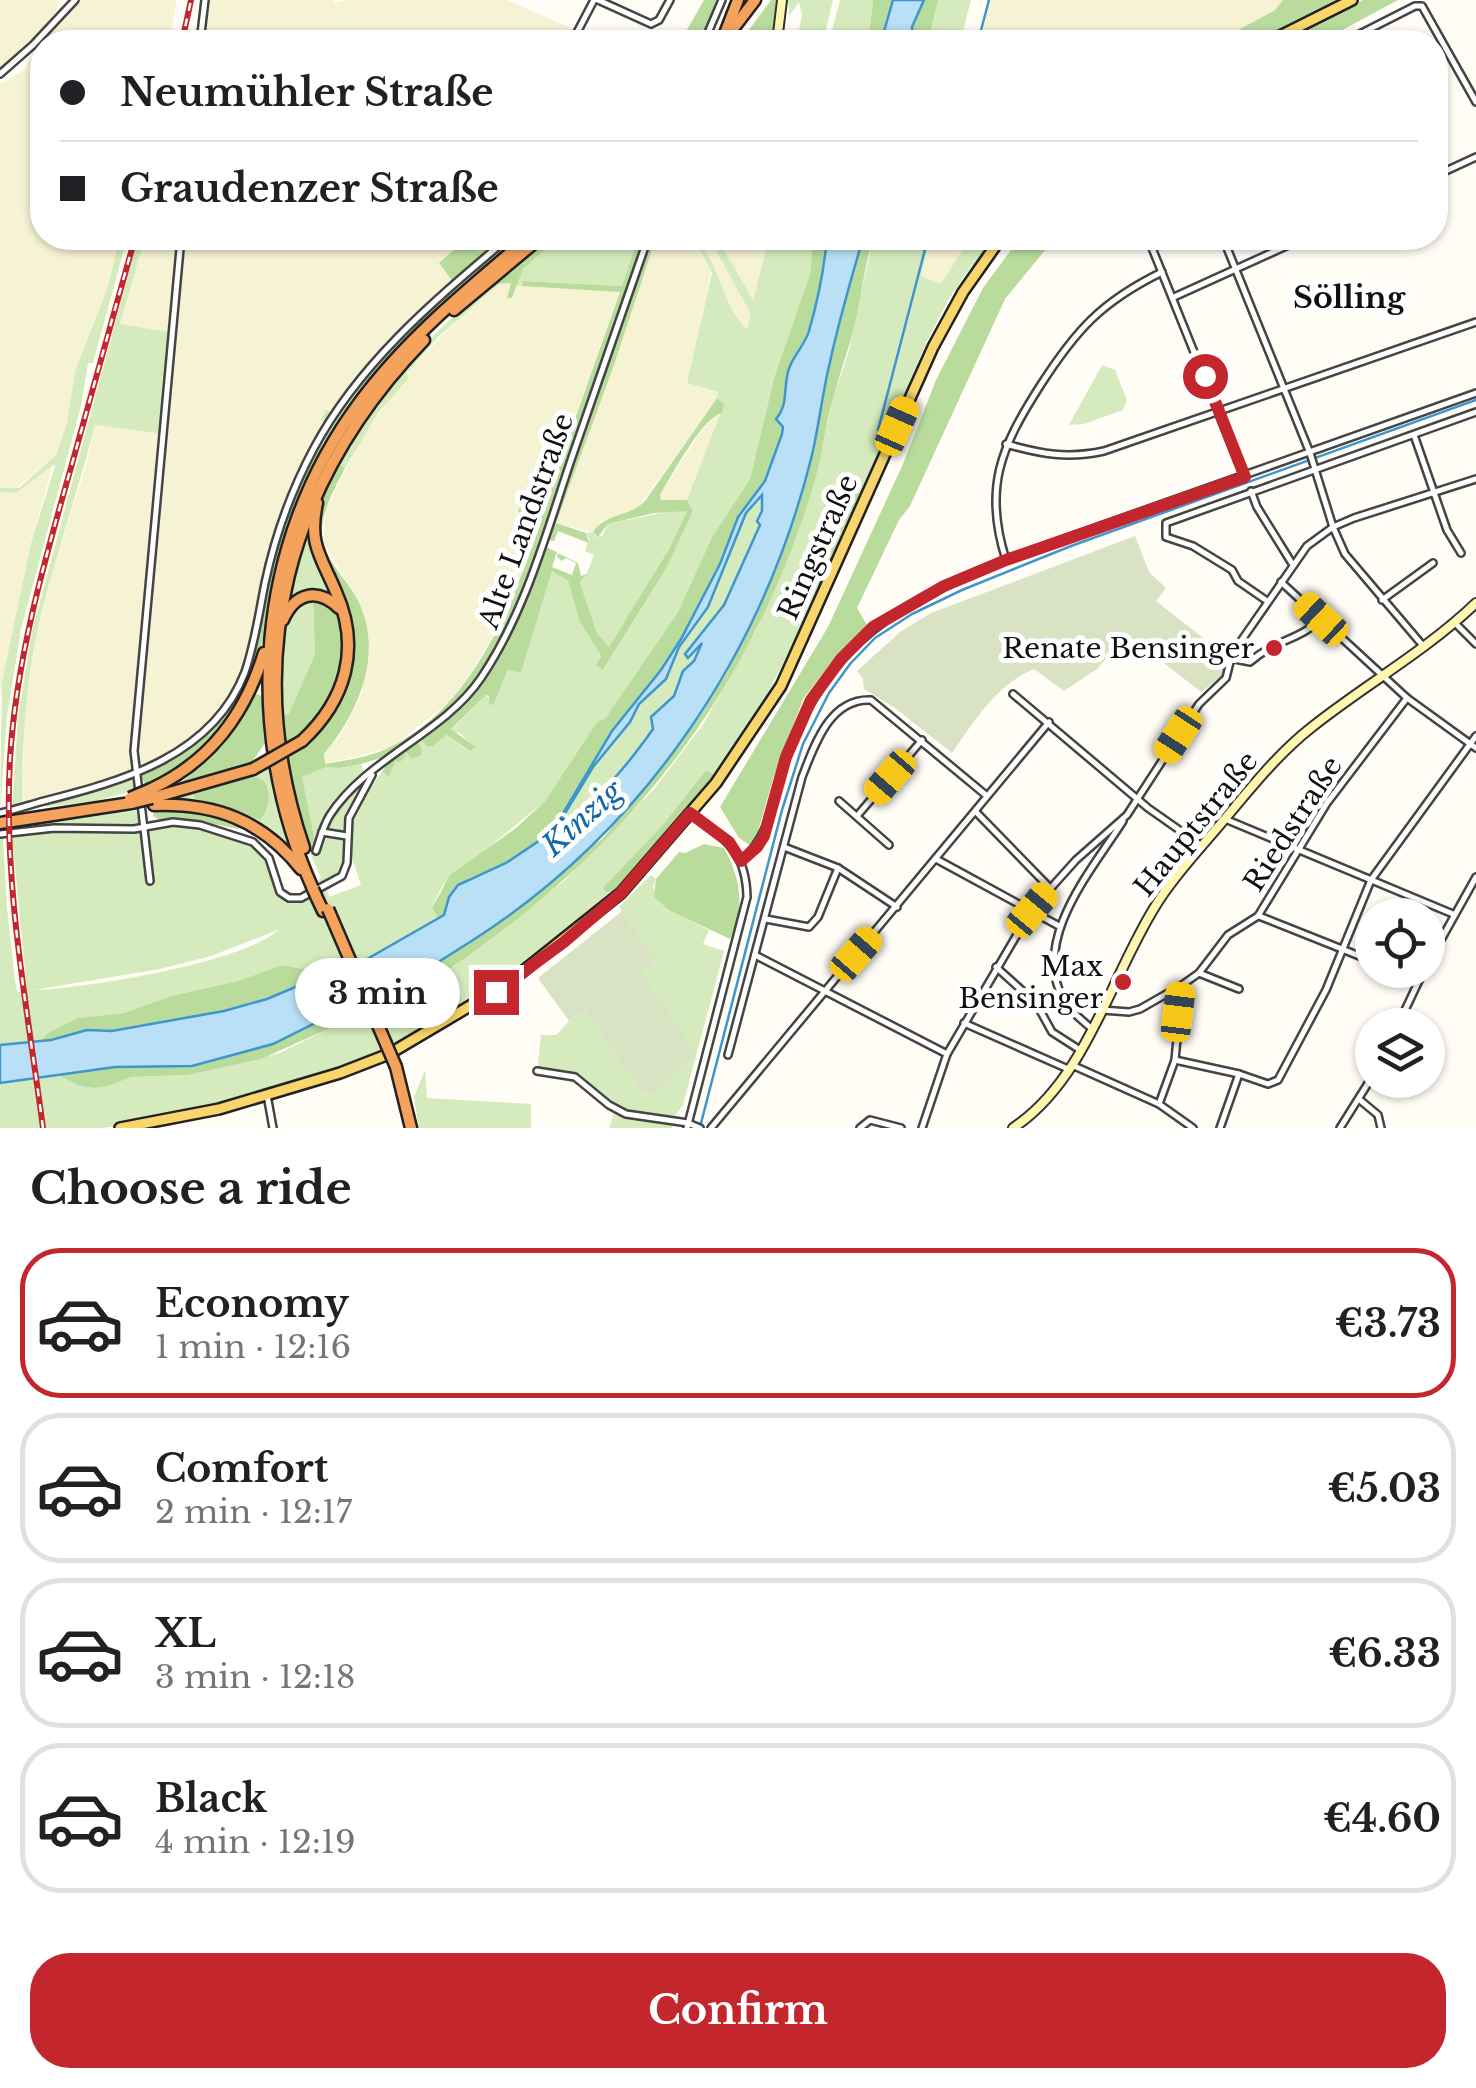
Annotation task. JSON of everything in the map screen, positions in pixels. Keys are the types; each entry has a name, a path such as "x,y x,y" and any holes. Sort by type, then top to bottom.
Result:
{"highway":[{"path":"726,30 738,0"},
{"path":"732,30 758,0"},
{"path":"739,30 758,0"},
{"path":"408,1128 394,1068 316,889 296,825 279,748 275,703 277,628 284,563 303,504 350,418 397,357 514,250"},
{"path":"152,798 222,737 252,689 277,628 298,537 326,473 364,408 451,314 526,250"},
{"path":"0,823 129,803 253,769 302,741 325,717 344,682 350,637 313,535 326,473"},
{"path":"277,628 293,603 310,594 327,597 344,612"},
{"path":"152,798 233,814 262,830 284,849 316,889"}],"main road":[{"path":"1292,30 1352,0"},
{"name":"Ringstraße","path":"120,1128 148,1126 267,1095 389,1054 507,984 621,893 716,783 780,686 933,346 962,292 993,250"}],"street":[{"path":"45,30 75,0"},
{"path":"201,30 205,0"},
{"path":"579,30 596,0 651,24 659,20 670,0"},
{"path":"709,30 722,0"},
{"path":"779,30 782,0"},
{"path":"1368,30 1415,6 1424,9 1436,30"},
{"path":"0,74 30,44"},
{"path":"1448,52 1476,102"},
{"path":"1448,170 1476,157"},
{"path":"150,881 134,750 179,250"},
{"path":"0,813 84,792 135,773 188,747 220,716 238,688 251,652 286,510 313,451 343,401 382,353 494,250"},
{"name":"Alte Landstraße","path":"316,851 330,814 343,798 456,706 478,682 502,643 544,540 644,250"},
{"path":"1153,250 1245,477"},
{"path":"1228,250 1311,455 1332,527 1345,554 1424,647"},
{"path":"1174,297 1278,250"},
{"path":"1006,560 995,513 998,470 1006,444 1072,336 1107,305 1162,272"},
{"path":"1006,444 1041,454 1072,457 1122,446 1476,322"},
{"path":"741,861 764,836 786,757 811,700 848,651 873,627 909,604 1006,560 1311,455 1476,393"},
{"path":"1268,602 1238,581 1232,570 1193,546 1166,537 1164,526 1315,467 1476,412"},
{"path":"1414,434 1448,530 1461,552"},
{"path":"1092,1029 1066,1004 1057,984 1059,926 1199,704 1226,678 1230,658 1281,582 1307,546 1332,527 1476,478"},
{"path":"1251,491 1257,508 1293,566"},
{"path":"1382,600 1433,562"},
{"path":"1281,582 1407,698 1473,746"},
{"name":"Hauptstraße","path":"1013,1128 1027,1123 1050,1096 1092,1029 1156,906 1225,819 1300,737 1424,647 1476,602"},
{"path":"1230,658 1250,662 1270,646 1305,633 1321,619"},
{"path":"1455,623 1476,644"},
{"path":"1013,694 1202,846"},
{"name":"Riedstraße","path":"1102,1010 1140,1009 1182,985 1199,973 1228,935 1258,916 1346,776 1407,698"},
{"path":"728,1055 806,767 840,706 853,700 871,700 987,796"},
{"path":"711,1128 1049,722"},
{"path":"1175,1060 1274,1084 1326,990 1371,880 1473,746 1476,736"},
{"path":"857,816 922,740"},
{"path":"0,834 54,828 144,828 174,822 215,828 253,842 269,858 280,892 289,898 301,898 342,876 348,863 349,818 373,772"},
{"path":"839,801 889,845"},
{"path":"976,812 1050,888"},
{"path":"688,1125 744,911 746,882 741,861 729,842 690,813"},
{"path":"922,1128 947,1054 1032,910 1076,860 1127,815"},
{"path":"1225,819 1453,914"},
{"path":"322,832 347,836"},
{"path":"784,846 838,868 897,907"},
{"path":"269,858 284,849"},
{"path":"936,859 1059,926"},
{"path":"766,919 809,927 818,917 838,868"},
{"path":"1445,929 1476,878"},
{"path":"1258,916 1355,955"},
{"path":"755,955 947,1054"},
{"path":"996,967 1036,1004 1052,1032 1080,1050"},
{"path":"1199,973 1239,989"},
{"path":"1159,1104 1175,1060 1182,985"},
{"path":"964,1023 1159,1104 1194,1128"},
{"path":"537,1071 574,1077 626,1114 698,1127"},
{"path":"1220,1128 1240,1074"},
{"path":"267,1095 273,1128"},
{"path":"1340,1128 1359,1100 1378,1115 1381,1128"},
{"path":"860,1128 870,1120 901,1128"}],"shaded area":[{"path":"0,0 58,0 56,16 41,30 30,30 30,41 0,69"},
{"path":"79,0 177,0 171,30 51,30"},
{"path":"203,0 507,0 573,29 572,30 199,30"},
{"path":"991,0 1283,0 1275,10 1238,30 983,30"},
{"path":"30,61 30,250 117,250 107,289 75,371 67,423 56,455 14,490 0,488 0,84 25,70"},
{"path":"142,250 455,250 440,263 455,283 328,425 292,497 252,652 238,688 188,748 140,773 22,806 25,709 36,641 95,425 162,434 120,325"},
{"path":"652,250 701,250 712,268 688,383 719,392 717,398 636,511 601,521 593,532 556,524"},
{"path":"703,250 716,250 737,285 751,314 747,331"},
{"path":"724,250 766,250 754,301"},
{"path":"927,250 963,250 942,284 920,277"},
{"path":"512,283 512,298 516,285 620,291 541,512 520,506 518,512 542,518 513,602 448,703 392,747 324,764 324,754 342,733 362,693 367,641 363,611 323,543 326,509 358,445 395,391 408,379 406,374 498,284"},
{"path":"716,413 722,413 687,500 661,500 660,495"},
{"path":"53,464 31,543 0,698 0,492 16,493"}],"green space":[{"path":"704,0 725,0 714,30 687,30"},
{"path":"771,0 777,0 774,30 749,30"},
{"path":"788,0 833,0 826,30 799,30 799,2 789,16"},
{"path":"840,0 873,0 869,30 832,30"},
{"path":"873,0 893,0 884,30 869,30"},
{"path":"924,0 938,0 931,30 912,27"},
{"path":"938,0 971,0 963,30 931,30"},
{"path":"1283,0 1340,0 1281,30 1238,30 1275,10"},
{"path":"1363,0 1398,0 1342,30 1307,30"},
{"path":"117,250 124,250 93,363 88,363 81,406 21,629 7,716 0,812 2,682 31,543 55,466 16,493 0,492 0,488 19,488 56,455 67,423 75,371 107,289"},
{"path":"135,250 142,250 120,324 173,333 163,434 95,425 36,639 25,722 22,806 12,809 18,717 32,631"},
{"path":"454,250 502,250 430,311 386,356 383,353 454,283 439,263"},
{"path":"502,250 507,250 422,328 366,391 341,426 291,521 266,625 263,624 287,524 323,445 319,442 328,425 321,420 326,410 336,413 383,353"},
{"path":"531,250 545,250 523,269 512,298 507,298 511,283 494,288 490,284"},
{"path":"545,250 634,250 622,286 523,281 522,286 516,285 523,269"},
{"path":"634,250 652,250 556,523 586,533 589,543 558,531 554,541 544,540 543,546 557,552 552,567 572,575 576,563 566,558 562,561 558,553 578,563 581,576 587,574 580,583 597,633 609,647 669,549 687,511 654,513 608,524 598,537 593,532 604,521 645,501 717,398 724,404 722,413 697,436 660,495 661,500 687,500 693,511 667,567 603,670 596,665 601,656 579,620 568,581 552,571 521,673 508,670 493,705 486,695 451,729 476,747 470,751 446,735 433,746 427,746 417,735 414,738 422,749 421,755 412,759 402,748 406,756 395,761 389,777 382,772 393,754 361,764 326,767 302,777 315,843 307,846 284,758 318,730 331,712 350,673 353,652 346,608 317,537 320,508 337,463 345,468 326,509 323,543 364,616 368,658 358,699 324,754 325,764 359,758 392,746 421,728 446,705 487,648 518,583 542,519 518,512 520,506 542,512 620,292 522,286 523,281 622,286"},
{"path":"700,250 709,259 747,330 751,314 716,250 724,250 753,300 766,250 812,250 810,274 774,378 750,479 712,537 678,612 545,801 443,885 432,907 439,919 325,983 324,973 282,965 124,1013 79,1018 48,1033 41,1041 0,1045 0,837 18,992 27,992 12,835 69,831 144,833 175,825 191,826 255,848 268,863 275,889 303,895 303,888 321,878 307,846 302,777 326,766 361,764 370,787 382,772 389,776 403,746 414,759 414,737 445,735 469,751 475,747 451,730 486,695 493,704 508,670 521,673 552,571 568,581 579,620 601,656 604,669 667,567 693,511 687,500 724,404 717,398 718,392 687,383 712,273","holes":["351,854 361,885 329,897 327,890 343,877 344,857","278,930 260,942 162,972 34,990 160,969 211,956"]},
{"path":"812,250 825,250 809,331 788,373 777,419 783,427 782,434 765,481 738,517 720,564 681,639 612,731 552,832 507,863 469,878 449,898 445,915 439,919 432,908 450,875 516,828 545,801 678,612 712,537 750,479 774,378 810,274"},
{"path":"860,250 870,250 815,480 792,549 731,676 693,735 603,842 552,891 441,974 410,991 384,994 496,925 603,838 681,744 728,671 796,510 811,458 829,363"},
{"path":"870,250 927,250 921,276 941,284 962,250 982,250 927,341 840,544 837,542 860,494 849,485 824,555 827,559 817,584 820,590 762,705 715,775 706,770 662,826 604,888 608,893 615,892 491,991 377,1054 244,1099 163,1118 134,1120 134,1124 102,1128 0,1128 0,1083 56,1074 94,1088 131,1077 188,1075 280,1053 328,1029 345,1011 378,995 392,996 454,965 564,881 654,789 702,726 756,631 814,484 833,398 848,354"},
{"path":"982,250 991,250 890,432 899,405"},
{"path":"1011,250 1045,250 1005,299 910,506 899,520 857,608 867,625 803,699 756,838 750,845 739,838 720,807 828,627 903,464 936,380 983,288"},
{"path":"490,284 494,288 439,336 406,374 408,379 379,412 345,468 337,463 369,412 405,366"},
{"path":"1102,365 1115,370 1127,400 1123,410 1084,424 1069,425"},
{"path":"319,442 323,444 287,524 259,654 240,701 228,721 196,755 150,786 145,784 140,773 204,732 238,688 278,544"},
{"path":"849,484 860,494 820,590 817,584 827,560 823,555"},
{"path":"762,494 763,507 757,521 760,525 724,605 686,654 708,631 674,696 651,717 653,729 624,767 603,791 566,821 564,815 593,767 630,722 639,704 659,685 690,629 702,617 733,538"},
{"path":"688,510 609,648 597,633 580,583 594,555 585,551 589,539 586,533 602,536 608,524"},
{"path":"306,527 312,557 338,602 313,591 289,602 290,582"},
{"path":"1135,536 1149,572 1166,588 1156,601 1225,655 1222,676 1201,692 1128,635 1097,669 1064,691 1034,669 1020,676 987,705 952,753 864,689 857,671 900,632 931,613"},
{"path":"313,599 315,654 289,715 282,716 285,624 293,607"},
{"path":"313,599 328,605 338,615 343,630 342,664 321,716 283,748 282,716 289,714 315,654"},
{"path":"253,693 263,696 265,743 250,765 184,787 182,782 217,750"},
{"path":"271,766 293,848 290,850 237,814 207,804 174,801 173,798 193,793 195,799 260,820 255,778 251,775"},
{"path":"706,770 715,775 615,892 606,892 603,888 662,826"},
{"path":"251,775 264,781 269,796 260,820 195,799 193,793"},
{"path":"127,779 134,781 136,790 91,802 45,807 53,801"},
{"path":"140,810 141,822 137,825 68,824 0,832 0,829"},
{"path":"159,810 205,812 239,824 239,829 187,819 160,820 153,816"},
{"path":"704,844 724,848 734,870 739,904 730,939 670,911 654,897 656,879 679,852"},
{"path":"651,875 656,879 653,888 670,911 709,930 703,944 724,951 683,1105 672,1128 609,1128 614,1113 580,1087 537,1073 541,1035 556,1035 569,1021 656,961 620,906"},
{"path":"621,912 657,960 641,973 696,1053 656,1094 642,1091 585,1010 569,1021 538,978"},
{"path":"282,965 324,973 325,983 300,985 224,1011 112,1031 87,1030 41,1041 48,1033 78,1018 124,1013"},
{"path":"345,1011 328,1029 261,1059 188,1075 131,1077 94,1088 56,1074 115,1067 192,1066 297,1033"},
{"path":"425,1070 427,1098 531,1104 531,1128 419,1128 414,1097"}],"water":[{"path":"893,0 924,0 912,30 884,30"},
{"name":"Kinzig","path":"825,250 860,250 834,346 811,459 789,532 761,603 727,670 687,734 641,793 589,848 532,898 423,972 367,1003 337,1012 273,1044 192,1066 115,1067 0,1083 0,1045 224,1011 300,985 325,983 444,915 449,897 458,885 506,863 552,832 612,731 681,639 720,564 738,517 765,481 782,434 783,427 776,419 783,406 788,373 809,331","holes":["762,495 762,511 757,521 760,525 724,605 685,654 688,658 702,643 694,661 683,671 674,696 651,717 653,729 603,791 566,820 564,815 593,767 630,722 639,704 666,679 679,647 708,607 746,513"]}],"waterway":[{"path":"981,30 989,0"},
{"path":"884,437 878,430 925,250"},
{"path":"700,1127 782,810 803,744 829,693 875,638 912,614 962,590 1071,546 1476,400"}],"railway":[{"path":"185,30 191,0"},
{"path":"43,1128 13,898 9,805 13,722 41,578 132,250"}],"place":[{"name":"Renate Bensinger","path":"1274,648"},
{"name":"Max Bensinger","path":"1123,982"}],"district":[{"name":"Sölling","path":"1349,297"}],"route":[{"path":"496,992 564,942 621,893 690,813 729,842 741,861 757,847 764,836 786,757 811,700 841,659 873,627 944,586 1006,560 1245,477 1205,376"}]}
